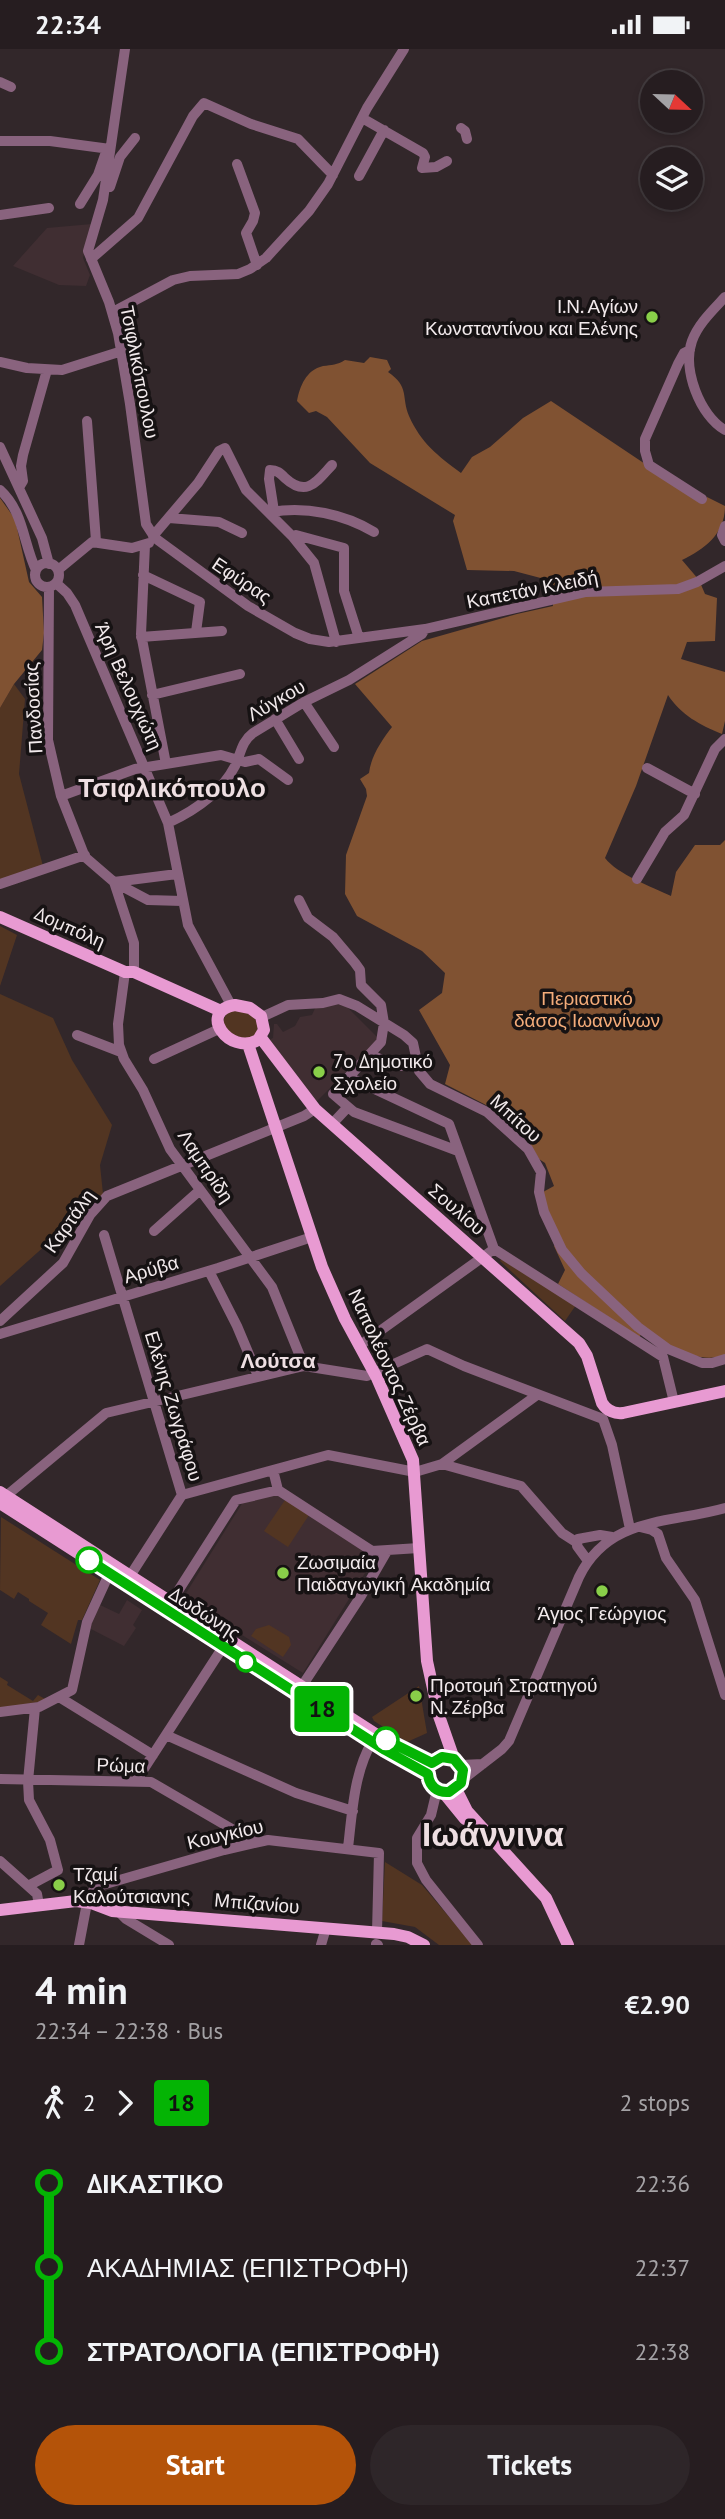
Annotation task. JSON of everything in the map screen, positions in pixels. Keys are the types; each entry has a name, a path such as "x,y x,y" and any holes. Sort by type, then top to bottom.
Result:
{"main road":[{"name":"Δομπόλη","path":"0,917 130,972 131,979 222,1016"},
{"path":"247,1007 262,1017 264,1028 261,1038 248,1044 233,1040 222,1016 247,1007"},
{"name":"Σουλίου","path":"261,1038 315,1109 581,1346 587,1356 600,1410"},
{"name":"Ναπολέοντος Ζέρβα","path":"248,1044 312,1237 345,1319 374,1372 411,1454 415,1472 428,1669 443,1730 457,1762"},
{"path":"600,1410 616,1413 725,1391"},
{"name":"Δωδώνης","path":"2,1497 109,1574 372,1742 430,1769"},
{"name":"Δωδώνης","path":"2,1497 430,1769"},
{"path":"450,1788 429,1782 430,1769 442,1757 457,1762 450,1788 458,1812 532,1888 546,1898 568,1945"},
{"path":"532,1888 560,1945"},
{"name":"Μπιζανίου","path":"0,1910 87,1903 119,1912 326,1928 377,1941 402,1935 424,1945"}],"street":[{"path":"102,205 125,49"},
{"path":"113,312 173,280 190,276 238,274 257,265 300,221 334,175 362,118 404,49"},
{"path":"0,82 11,87"},
{"path":"91,259 138,218 197,110 204,103 251,124 298,139 334,175"},
{"path":"362,118 424,153 422,168 436,167 447,161"},
{"path":"461,128 467,139"},
{"path":"359,176 384,130"},
{"path":"91,259 89,245 102,205 120,157 135,138"},
{"path":"0,141 37,140 110,149"},
{"path":"80,204 110,149"},
{"path":"237,165 255,213 246,233 257,265"},
{"path":"0,215 49,208"},
{"name":"Τσιφλικόπουλου","path":"91,259 113,312 122,351 146,524 154,537"},
{"path":"702,499 650,466 645,451 645,439 682,356 690,350 702,324 725,297"},
{"path":"690,350 692,374 700,401 714,423 725,430"},
{"path":"0,362 47,370 69,369 122,351"},
{"path":"20,486 23,481 23,455 47,370"},
{"path":"87,421 96,541"},
{"path":"0,447 47,549 49,563 58,571 59,578 52,585 38,582 18,515 0,490"},
{"path":"58,571 82,548 96,541 128,548 145,545 223,448 228,451 246,490 271,512 314,563 337,642"},
{"path":"271,512 270,470 278,471 293,485 309,487 332,465"},
{"path":"271,512 287,509 319,512 361,524 374,533"},
{"path":"169,518 219,521 242,533"},
{"path":"725,526 722,535 725,541"},
{"path":"293,537 296,535 345,549 345,595 359,638"},
{"name":"Εφύρας","path":"154,537 226,591 280,626 310,639 337,642 425,629"},
{"path":"145,545 141,637 166,764"},
{"path":"36,571 40,566 49,563"},
{"name":"Καπετάν Κλειδή","path":"425,629 580,593 678,589 725,566"},
{"path":"143,575 200,602 196,632"},
{"name":"Άρη Βελουχιώτη","path":"52,585 67,593 75,605 168,823 190,930 222,1016"},
{"name":"Πανδοσίας","path":"52,585 48,740 61,796 85,855 89,862 109,875 114,882 148,900 182,901"},
{"name":"Λύγκου","path":"168,823 205,801 231,773 248,737 304,702 373,666 422,634 425,629"},
{"path":"141,637 222,631"},
{"path":"152,695 240,674"},
{"path":"304,702 334,747"},
{"path":"275,719 299,759"},
{"path":"637,879 662,835 682,818 714,752 724,740"},
{"path":"61,796 131,770 221,755 247,762 259,759 288,780"},
{"path":"647,768 695,794"},
{"path":"0,884 85,855"},
{"path":"130,972 134,943 114,882 177,874"},
{"path":"299,900 308,918 333,937 359,969 361,985 381,1005 384,1023 381,1042 333,1094 347,1108 458,1151"},
{"name":"Λαμπρίδη","path":"130,972 118,1012 121,1052 143,1090 166,1141 277,1297 304,1366"},
{"name":"Μπίτου","path":"262,1017 288,1005 323,1003 338,998 352,1003 410,1040 415,1049 419,1071 430,1084 483,1109 525,1145 540,1168 539,1196 562,1250 601,1293 650,1338 675,1353 706,1364 725,1359"},
{"path":"155,1059 222,1016"},
{"path":"77,1035 121,1052"},
{"path":"370,1054 401,1066"},
{"path":"349,1077 448,1122 494,1249 663,1357 674,1402"},
{"path":"332,1124 347,1108"},
{"name":"Καρτάλη","path":"0,1321 63,1263 103,1198 304,1116 315,1109"},
{"path":"154,1231 200,1191"},
{"name":"Ελένης Ζωγράφου","path":"104,1235 182,1495 130,1576"},
{"name":"Αρύβα","path":"0,1334 312,1237"},
{"path":"359,1346 494,1249"},
{"path":"209,1271 237,1326 258,1376"},
{"path":"2,1497 101,1416 304,1366 363,1376 428,1349 537,1395 600,1410 606,1422 634,1528"},
{"path":"182,1495 331,1455 415,1472 442,1464 537,1395"},
{"path":"612,1445 610,1425 616,1413"},
{"path":"442,1464 520,1486 562,1533 576,1542 588,1561"},
{"path":"273,1470 278,1490 369,1549 387,1551 419,1548"},
{"path":"231,1480 236,1500"},
{"path":"171,1602 236,1500 278,1490"},
{"path":"478,1945 426,1880 417,1863 417,1838 450,1788 504,1747 511,1736 588,1561 612,1537 634,1528 725,1508"},
{"path":"634,1528 652,1530 658,1534 668,1561 698,1607 725,1695"},
{"path":"576,1542 585,1536 612,1537"},
{"path":"302,1686 387,1551"},
{"path":"0,1712 35,1708 73,1688 87,1622 109,1574"},
{"path":"136,1781 223,1647"},
{"path":"59,1696 153,1755"},
{"path":"28,1886 58,1870 50,1840 29,1803 28,1781 35,1708"},
{"path":"166,1735 296,1793 353,1811"},
{"path":"348,1848 364,1758 372,1742"},
{"path":"457,1762 483,1764"},
{"name":"Ρώμα","path":"0,1779 151,1782 246,1837 268,1840"},
{"name":"Κουγκίου","path":"87,1903 97,1886 268,1840 348,1848 377,1852 380,1856 377,1941"},
{"path":"0,1861 37,1894 39,1905"},
{"path":"79,1945 87,1903"},
{"path":"119,1912 169,1945"},
{"path":"321,1945 326,1928"}],"shaded area":[{"path":"92,224 83,258 90,275 86,286 59,285 13,266 47,228"},
{"path":"14,684 25,699 19,774 43,866 0,880 0,708"},
{"path":"0,926 17,935 0,986"},
{"path":"0,994 53,1018 72,1060 112,1125 100,1165 103,1194 0,1286"},
{"name":"7ο Δημοτικό Σχολείο","path":"341,1001 379,1039 315,1103 267,1041 273,1038 274,1024 283,1032 295,1026 300,1017 312,1015 316,1006"},
{"path":"231,1010 252,1014 258,1024 257,1033 250,1039 227,1030 224,1021"},
{"path":"502,1257 576,1305 565,1321 500,1261"},
{"name":"Ζωσιμαία Παιδαγωγική Ακαδημία","path":"275,1494 375,1557 303,1673 183,1598 243,1502"},
{"path":"285,1500 309,1515 288,1547 264,1531"},
{"path":"1,1517 100,1580 82,1620 78,1620 71,1644 41,1625 48,1613 18,1592 14,1599 0,1590"},
{"path":"127,1600 142,1610 133,1625 136,1628 124,1646 89,1628 98,1604 119,1614"},
{"path":"269,1625 289,1637 291,1645 283,1657 251,1636 256,1629"},
{"path":"0,1677 8,1682 7,1685 33,1701 38,1695 45,1699 0,1709"},
{"path":"419,1686 427,1733 407,1742 372,1717"},
{"path":"385,1862 422,1885 473,1945 439,1945 415,1927 382,1921"}],"green space":[{"name":"Περιαστικό δάσος Ιωαννίνων","path":"370,357 387,360 391,369 388,372 402,388 409,416 419,434 438,455 461,473 472,457 490,447 523,418 551,401 702,502 707,497 725,506 722,525 712,539 682,560 699,580 705,594 717,598 715,641 687,642 681,659 725,672 725,721 722,734 692,719 668,695 636,786 605,858 626,875 671,896 676,872 695,845 720,845 725,840 725,1355 704,1357 683,1352 645,1330 639,1337 558,1284 565,1270 554,1246 559,1240 545,1208 543,1192 554,1186 545,1163 539,1159 527,1139 488,1106 445,1084 450,1065 419,1010 442,993 445,973 422,951 357,916 345,894 346,855 367,796 360,779 369,773 375,754 392,727 355,684 422,641 553,606 552,581 514,571 467,570 453,521 455,515 370,463 327,417 316,411 309,413 297,401 305,379 312,371 345,360 364,363"},
{"path":"0,498 15,519 29,582 42,597 44,633 42,650 14,684 0,708"}],"bus line":[{"name":"18","path":"89,1560 385,1750 428,1774 429,1782 437,1790 449,1792 461,1783 463,1770 454,1759 446,1756 432,1763 386,1740"}],"place":[{"name":"Ι.Ν. Αγίων Κωνσταντίνου και Ελένης","path":"652,317"},
{"name":"7ο Δημοτικό Σχολείο","path":"319,1072"},
{"name":"Ζωσιμαία Παιδαγωγική Ακαδημία","path":"283,1573"},
{"name":"Άγιος Γεώργιος","path":"602,1591"},
{"name":"Προτομή Στρατηγού Ν. Ζέρβα","path":"416,1696"},
{"name":"Τζαμί Καλούτσιανης","path":"59,1885"}],"district":[{"name":"Τσιφλικόπουλο","path":"172,788"},
{"name":"Λούτσα","path":"278,1361"},
{"name":"Ιωάννινα","path":"493,1834"}]}
